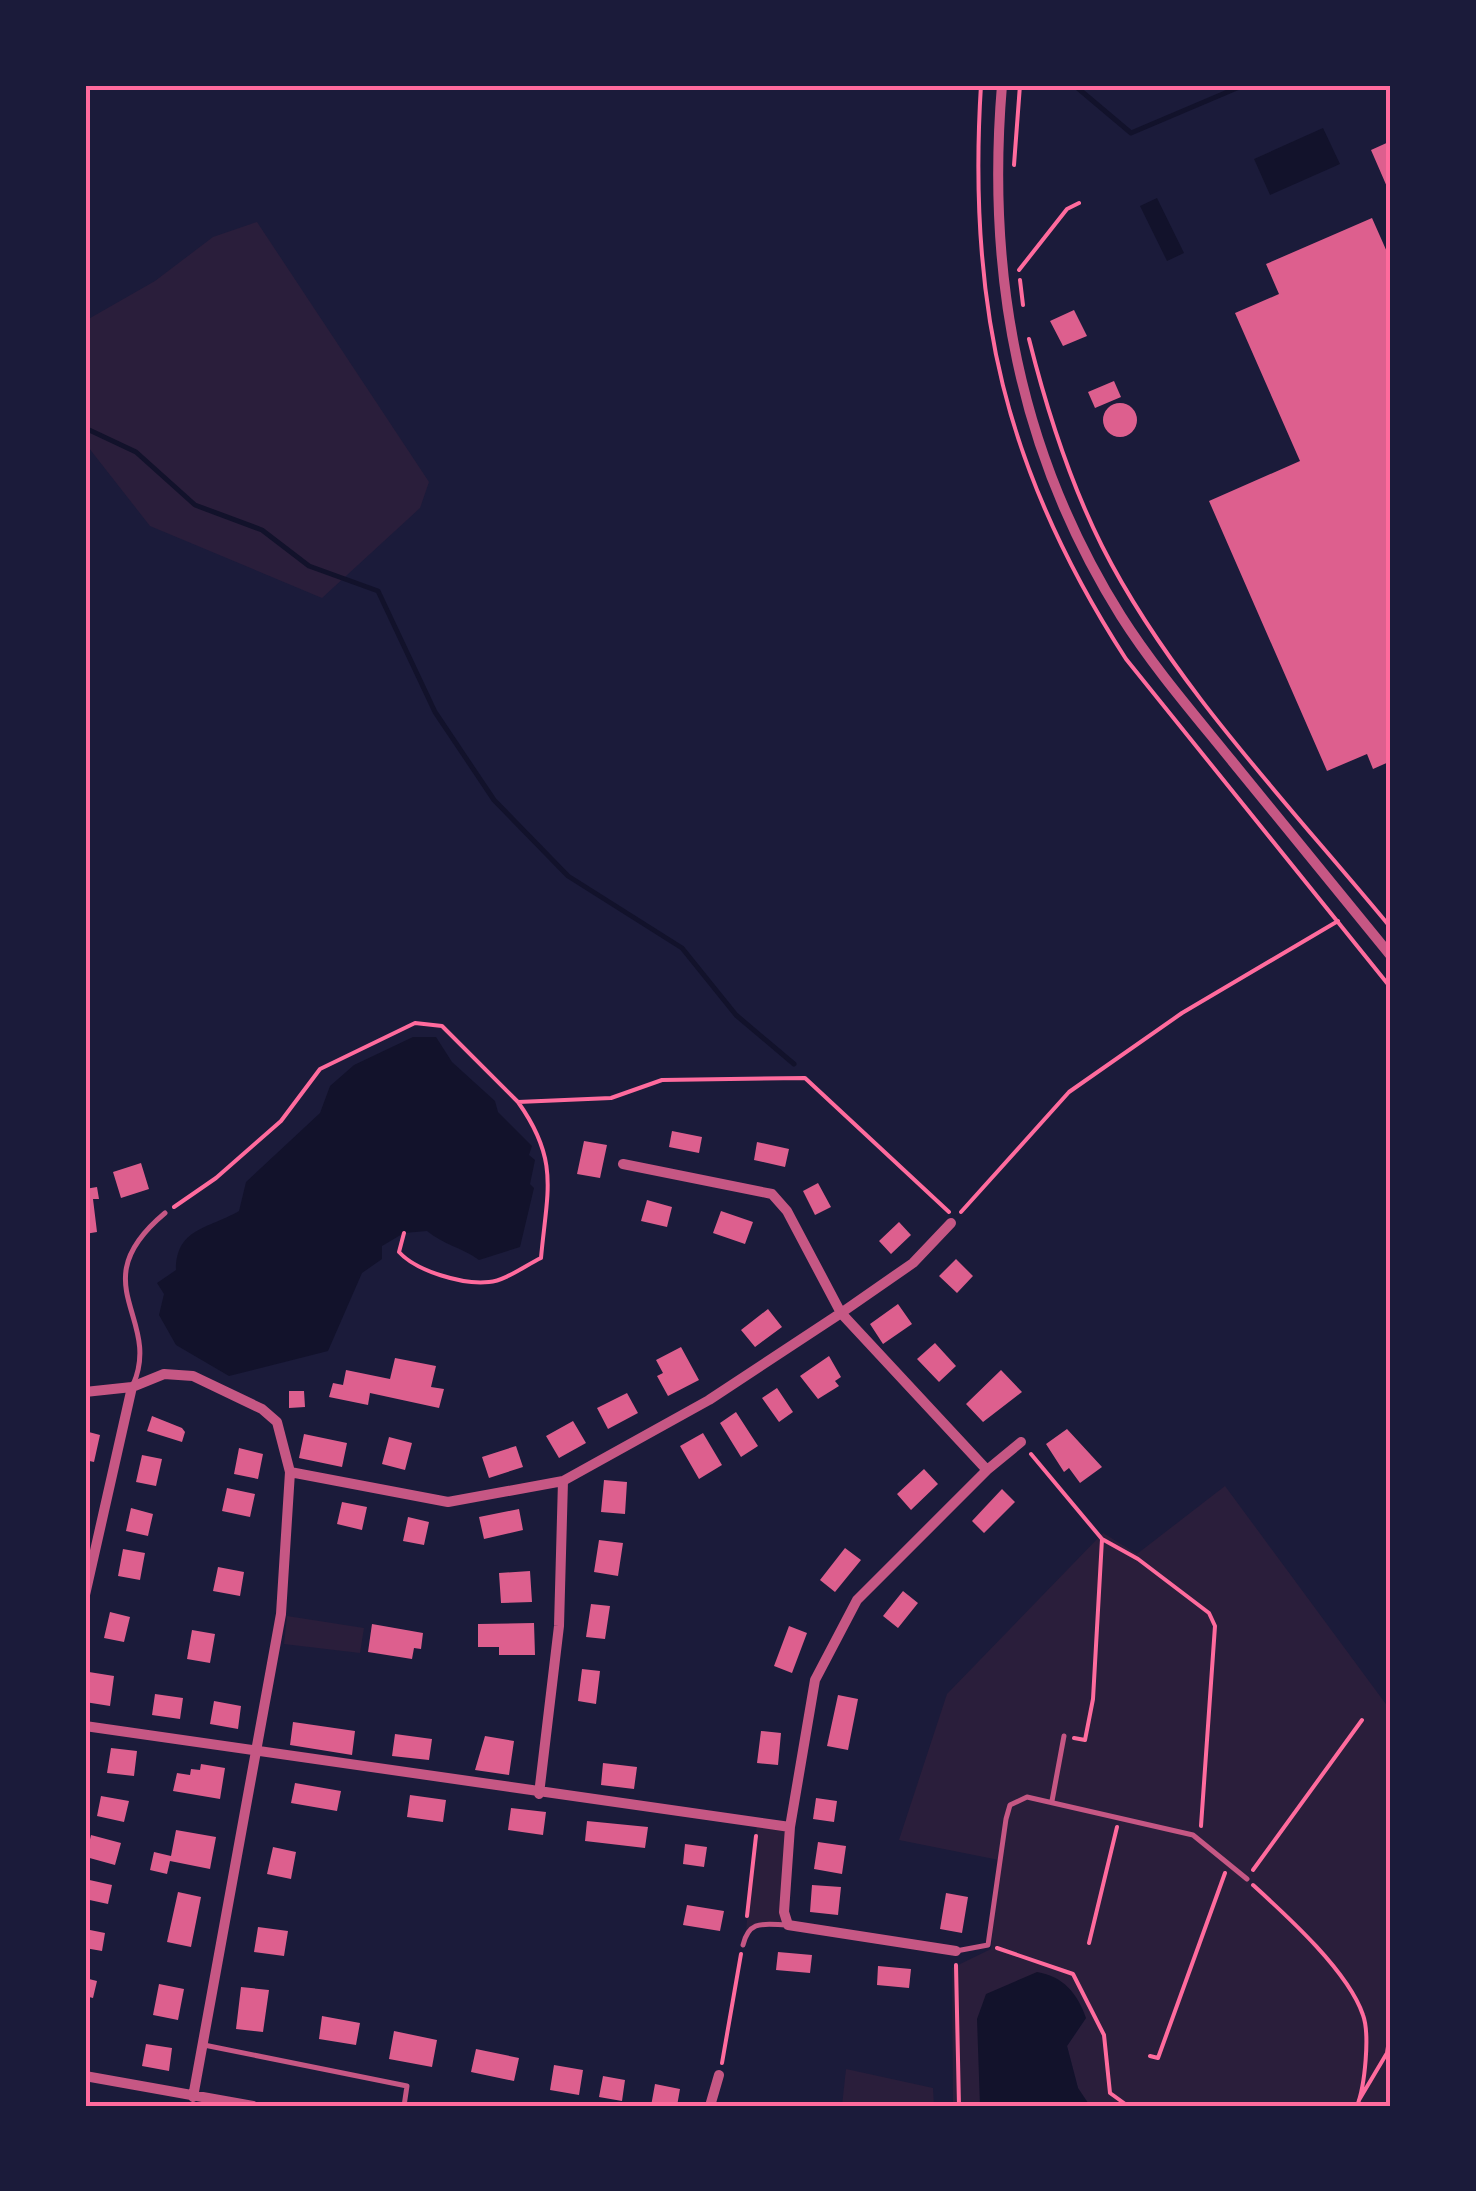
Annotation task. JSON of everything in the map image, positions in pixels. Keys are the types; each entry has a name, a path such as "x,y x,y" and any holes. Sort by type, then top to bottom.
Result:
{"street":[{"path":"1002,85 996,191 1000,264 1015,357 1058,495 1097,575 1142,647 1391,956"},
{"path":"623,1164 772,1194 787,1210 841,1313 987,1470"},
{"path":"290,1472 448,1502 564,1481 709,1400 841,1313 914,1263 951,1223"},
{"path":"85,1392 132,1387 164,1374 194,1376 262,1409 277,1422 290,1472 281,1614 192,2097"},
{"path":"85,1596 132,1387"},
{"path":"956,1951 788,1925 784,1912 790,1828 814,1680 858,1600 987,1470 1022,1442"},
{"path":"539,1794 559,1626 564,1481"},
{"path":"85,1741 86,1726 790,1828"},
{"path":"710,2106 719,2075"},
{"path":"85,2076 252,2106"}],"lane":[{"path":"132,1387 142,1364 123,1281 126,1264 134,1244 166,1213"},
{"path":"1052,1801 1064,1736"},
{"path":"956,1951 988,1945 1010,1805 1027,1798 1200,1840 1246,1879"},
{"path":"742,1945 746,1930 755,1924 788,1925"},
{"path":"200,2044 406,2086 404,2106"}],"path":[{"path":"980,85 976,170 980,268 1000,382 1039,502 1091,606 1137,675 1391,988"},
{"path":"1014,167 1020,85"},
{"path":"1019,270 1067,209 1079,203"},
{"path":"1018,262 1024,313"},
{"path":"1028,332 1042,394 1074,486 1131,598 1189,681 1391,928"},
{"path":"518,1102 611,1098 662,1080 805,1078 956,1218 1070,1092 1182,1013 1355,911"},
{"path":"166,1213 216,1178 281,1121 320,1068 414,1023 442,1026 518,1102 541,1135 549,1170 540,1258 490,1282 428,1272 400,1252 404,1232"},
{"path":"1022,1442 1102,1539 1138,1559 1209,1613 1215,1626 1200,1840"},
{"path":"1064,1736 1085,1740 1093,1698 1102,1539"},
{"path":"1358,2103 1366,2059 1366,2021 1361,2008 1350,1989 1285,1914 1246,1879 1362,1720"},
{"path":"1089,1944 1119,1818"},
{"path":"746,1930 757,1823"},
{"path":"1150,2056 1158,2058 1228,1864"},
{"path":"719,2075 733,2023 742,1945"},
{"path":"988,1945 1073,1974 1104,2035 1110,2092 1128,2106"},
{"path":"956,1951 959,2106"},
{"path":"1358,2103 1387,2053 1391,2027"}],"shaded area":[{"path":"1323,128 1340,164 1270,195 1254,159"},
{"path":"1157,198 1184,253 1167,261 1140,206"},
{"path":"257,222 429,482 420,508 322,598 150,526 85,443 85,321 155,281 213,237"},
{"path":"413,1037 436,1037 452,1062 495,1101 498,1112 532,1146 529,1155 535,1160 530,1184 534,1188 520,1247 479,1260 427,1231 404,1233 382,1246 382,1259 362,1273 328,1351 229,1376 176,1345 159,1315 164,1294 157,1283 176,1270 181,1246 196,1232 239,1211 246,1182 320,1113 330,1086 354,1065"},
{"path":"1225,1486 1391,1711 1391,2106 1090,2106 1078,2088 1067,2046 1086,2018 981,2077 980,2106 953,2106 952,1968 991,1949 999,1860 899,1840 947,1694 1103,1533 1137,1554"},
{"path":"287,1616 364,1628 360,1653 284,1644"},
{"path":"757,1823 790,1827 788,1925 755,1924 746,1931"},
{"path":"1037,1972 1062,1982 1083,2009 1086,2018 1067,2046 1078,2088 1090,2106 980,2106 977,2019 986,1994"},
{"path":"846,2069 933,2088 934,2106 842,2106"}],"building":[{"path":"1391,141 1391,196 1371,150"},
{"path":"1372,218 1391,261 1391,761 1373,769 1367,754 1327,771 1209,501 1300,461 1235,313 1279,294 1266,264"},
{"path":"1074,310 1087,336 1063,346 1050,321"},
{"path":"1114,381 1121,397 1095,408 1088,392"},
{"path":"1120,403 1132,408 1137,420 1132,432 1120,437 1108,432 1103,420 1108,408"},
{"path":"672,1131 702,1137 699,1153 669,1147"},
{"path":"584,1141 607,1145 600,1178 577,1174"},
{"path":"757,1142 789,1149 785,1167 754,1160"},
{"path":"141,1163 149,1189 121,1198 113,1172"},
{"path":"818,1183 831,1207 815,1215 803,1191"},
{"path":"97,1187 99,1199 93,1199 97,1232 85,1234 85,1189"},
{"path":"647,1200 672,1207 667,1227 641,1221"},
{"path":"721,1211 753,1222 745,1244 713,1233"},
{"path":"899,1222 911,1235 891,1254 879,1241"},
{"path":"956,1259 973,1276 957,1293 939,1276"},
{"path":"898,1304 912,1324 883,1344 870,1324"},
{"path":"768,1309 782,1327 755,1347 741,1330"},
{"path":"935,1343 956,1366 939,1382 917,1359"},
{"path":"681,1347 699,1380 668,1396 657,1376 663,1373 656,1360"},
{"path":"829,1356 841,1377 835,1381 839,1386 818,1399 800,1376"},
{"path":"395,1358 436,1366 431,1387 444,1389 439,1408 370,1393 368,1405 329,1397 333,1383 343,1385 346,1370 390,1379"},
{"path":"1001,1370 1022,1392 983,1422 966,1404"},
{"path":"777,1388 793,1412 779,1422 762,1398"},
{"path":"289,1391 304,1391 305,1407 289,1408"},
{"path":"627,1393 638,1413 608,1429 597,1408"},
{"path":"736,1412 758,1446 741,1457 720,1423"},
{"path":"152,1416 182,1428 182,1442 147,1431"},
{"path":"573,1421 586,1443 559,1458 546,1436"},
{"path":"1067,1429 1102,1467 1080,1483 1069,1468 1064,1472 1046,1444"},
{"path":"85,1431 100,1435 94,1462 85,1460"},
{"path":"703,1433 722,1465 699,1479 680,1446"},
{"path":"304,1434 347,1443 342,1467 299,1458"},
{"path":"389,1437 412,1443 405,1470 382,1464"},
{"path":"516,1446 523,1467 489,1478 482,1457"},
{"path":"239,1448 263,1454 258,1479 234,1474"},
{"path":"142,1455 162,1459 156,1486 136,1482"},
{"path":"924,1469 938,1484 911,1510 897,1494"},
{"path":"604,1480 627,1482 625,1514 601,1512"},
{"path":"227,1488 255,1494 250,1517 222,1511"},
{"path":"1002,1489 1015,1502 984,1533 972,1521"},
{"path":"342,1502 367,1507 362,1530 337,1524"},
{"path":"131,1508 153,1514 148,1536 126,1531"},
{"path":"519,1509 523,1530 484,1539 479,1517"},
{"path":"408,1517 429,1522 424,1545 403,1541"},
{"path":"599,1540 623,1543 618,1576 594,1572"},
{"path":"845,1548 861,1560 835,1592 820,1580"},
{"path":"123,1549 145,1553 140,1580 118,1576"},
{"path":"218,1567 244,1572 240,1596 213,1591"},
{"path":"530,1571 532,1602 501,1603 499,1573"},
{"path":"903,1591 918,1603 898,1628 883,1616"},
{"path":"591,1604 610,1606 605,1639 586,1637"},
{"path":"110,1612 130,1617 124,1642 104,1638"},
{"path":"534,1623 535,1655 499,1655 499,1647 478,1647 478,1624"},
{"path":"372,1624 423,1633 421,1649 414,1648 412,1659 368,1652"},
{"path":"789,1626 807,1633 792,1673 774,1666"},
{"path":"192,1630 215,1634 210,1663 187,1659"},
{"path":"582,1669 600,1671 596,1704 578,1701"},
{"path":"89,1672 114,1676 110,1706 85,1702"},
{"path":"155,1694 183,1698 180,1719 152,1715"},
{"path":"838,1695 858,1699 848,1750 827,1746"},
{"path":"214,1701 241,1706 238,1729 210,1724"},
{"path":"293,1722 355,1731 352,1755 290,1745"},
{"path":"761,1731 781,1733 778,1765 757,1763"},
{"path":"395,1734 432,1739 429,1760 392,1756"},
{"path":"485,1736 514,1741 509,1775 475,1770"},
{"path":"111,1748 137,1751 134,1776 107,1773"},
{"path":"603,1763 637,1767 634,1789 601,1785"},
{"path":"201,1764 225,1768 220,1799 173,1791 177,1773 190,1775 191,1769 200,1770"},
{"path":"295,1783 341,1791 337,1811 291,1803"},
{"path":"410,1795 446,1800 443,1822 407,1817"},
{"path":"101,1796 129,1801 124,1822 97,1816"},
{"path":"816,1798 837,1801 834,1822 813,1819"},
{"path":"511,1808 546,1812 543,1835 508,1830"},
{"path":"587,1821 648,1827 645,1848 585,1841"},
{"path":"176,1830 216,1837 210,1869 170,1861 167,1874 150,1870 154,1852 171,1856"},
{"path":"91,1835 121,1843 115,1865 86,1857"},
{"path":"818,1842 846,1846 842,1874 814,1869"},
{"path":"685,1844 707,1847 704,1867 683,1864"},
{"path":"273,1847 296,1852 291,1879 267,1874"},
{"path":"85,1879 112,1885 108,1904 85,1899"},
{"path":"812,1885 841,1887 838,1915 810,1912"},
{"path":"178,1892 201,1897 191,1947 167,1942"},
{"path":"946,1893 968,1897 962,1933 940,1929"},
{"path":"687,1905 724,1911 720,1931 683,1925"},
{"path":"258,1927 288,1931 284,1956 254,1952"},
{"path":"85,1929 105,1933 102,1951 85,1948"},
{"path":"778,1952 812,1955 810,1973 776,1970"},
{"path":"878,1966 911,1969 909,1988 877,1985"},
{"path":"85,1978 97,1981 93,1998 85,1996"},
{"path":"159,1984 184,1989 178,2020 153,2015"},
{"path":"241,1987 269,1990 263,2032 236,2029"},
{"path":"322,2016 360,2023 356,2045 319,2039"},
{"path":"394,2031 437,2040 432,2067 389,2059"},
{"path":"146,2044 172,2048 169,2071 142,2066"},
{"path":"476,2049 519,2058 514,2081 471,2072"},
{"path":"554,2065 583,2070 579,2095 550,2090"},
{"path":"603,2076 625,2080 622,2101 599,2097"},
{"path":"655,2084 680,2089 677,2106 651,2106"}],"waterway":[{"path":"1074,85 1131,133 1244,85"},
{"path":"85,428 136,452 195,505 262,530 309,566 378,591 435,712 494,800 568,876 682,948 736,1015 794,1064"}]}
